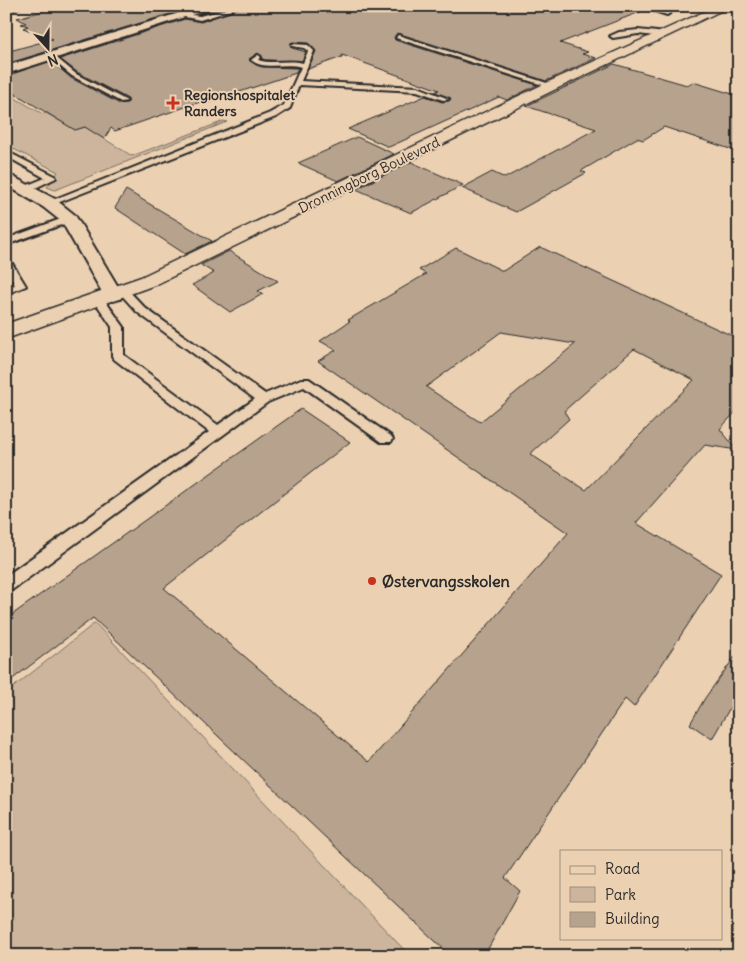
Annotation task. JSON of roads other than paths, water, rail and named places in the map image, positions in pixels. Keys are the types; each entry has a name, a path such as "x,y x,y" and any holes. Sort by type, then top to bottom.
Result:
{"street":[{"path":"6,9 17,6"},
{"path":"6,70 214,6"},
{"name":"Dronningborg Boulevard","path":"6,332 112,295 199,257 551,86 726,6"},
{"path":"6,178 49,202 69,219 112,295"}],"lane":[{"path":"183,16 200,18 229,10 227,6"},
{"path":"642,6 667,13"},
{"path":"613,36 623,33 648,32 663,35"},
{"path":"398,37 551,86"},
{"path":"49,202 273,115 287,106 312,51 306,46 294,46"},
{"path":"51,56 74,75 123,101"},
{"path":"258,57 254,60 266,63 298,63 305,66"},
{"path":"297,83 418,89 445,99"},
{"path":"6,153 52,178 26,189"},
{"path":"6,242 69,219"},
{"path":"6,262 21,286 6,291"},
{"path":"112,295 140,310 264,399"},
{"path":"112,295 118,328 118,356 218,432"},
{"path":"6,585 264,399 305,382 386,439"}],"place":[{"name":"Regionshospitalet Randers","path":"173,103"},
{"name":"Østervangsskolen","path":"372,581"}]}
